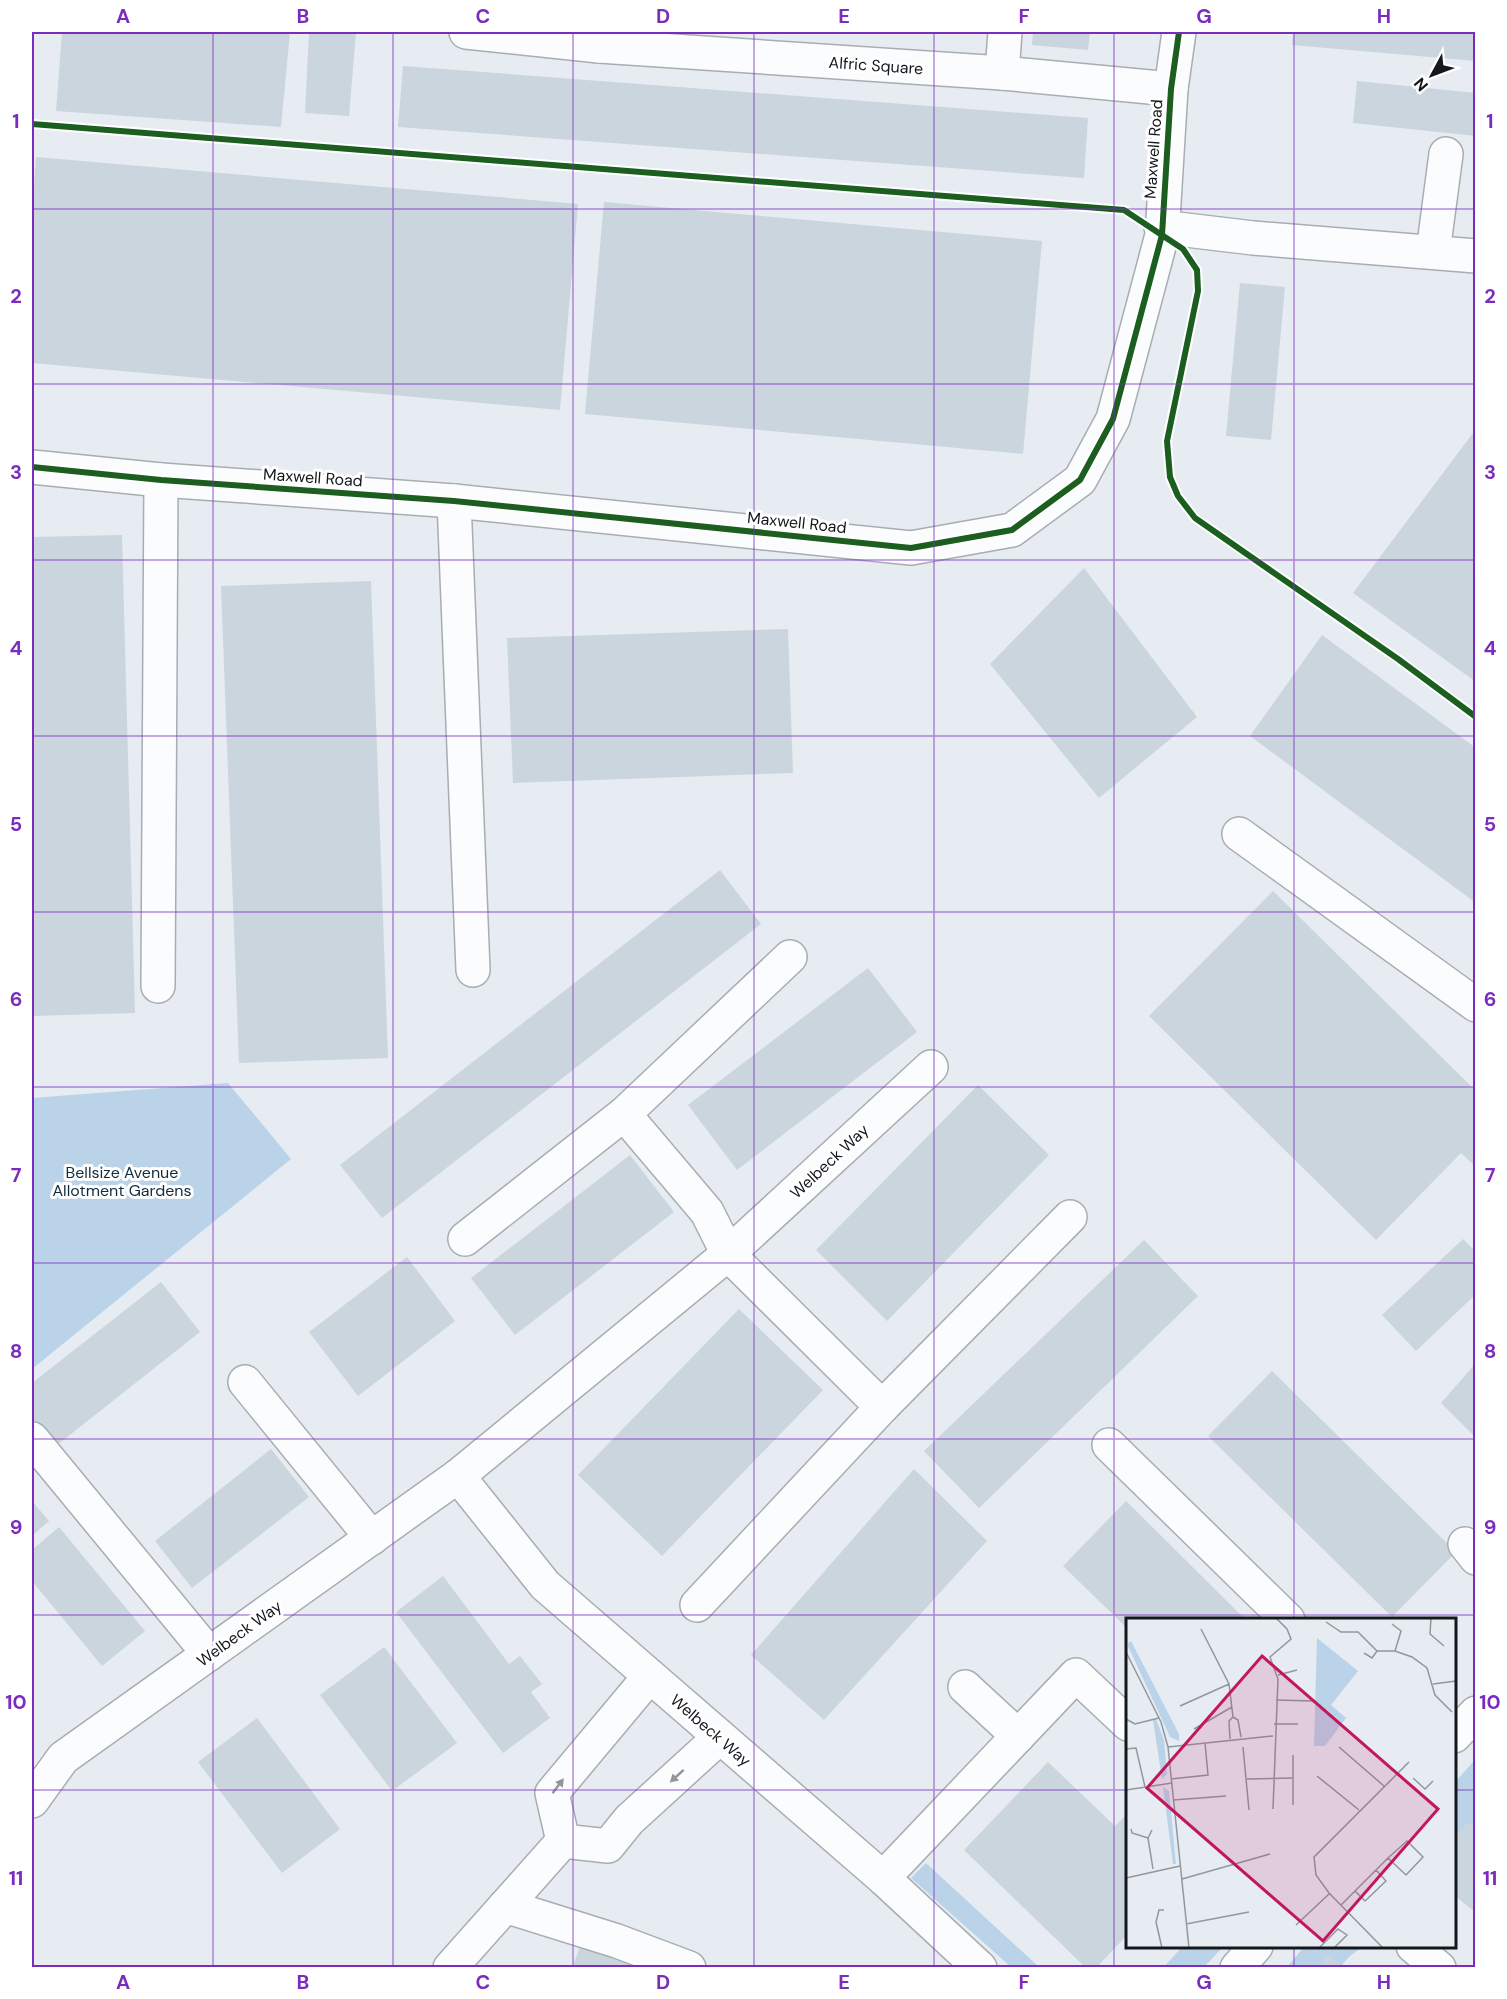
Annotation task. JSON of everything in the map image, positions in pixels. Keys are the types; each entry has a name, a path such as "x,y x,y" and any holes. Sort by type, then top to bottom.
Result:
{"street":[{"name":"Alfric Square","path":"466,32 751,44 1002,73 1171,89"},
{"path":"1002,73 1005,32"},
{"name":"Maxwell Road","path":"32,467 161,480 454,501 911,548 1012,530 1080,480 1113,419 1162,235 1171,89 1179,32"},
{"path":"1433,252 1446,154"},
{"path":"1161,227 1253,238 1476,256"},
{"path":"159,986 161,480"},
{"path":"454,501 473,970"},
{"path":"1239,834 1476,1005"},
{"path":"465,1239 624,1114 790,957"},
{"name":"Welbeck Way","path":"34,1791 63,1758 458,1476 728,1254 931,1067"},
{"path":"624,1114 707,1212 728,1254 882,1407"},
{"path":"697,1605 882,1407 1070,1217"},
{"path":"245,1382 372,1538"},
{"path":"32,1439 209,1654"},
{"path":"1109,1445 1286,1618"},
{"name":"Welbeck Way","path":"458,1476 545,1585 883,1878 980,1968"},
{"path":"883,1878 1076,1675 1126,1722"},
{"path":"563,1841 552,1793 649,1677"},
{"path":"965,1687 1018,1736"},
{"path":"1456,1735 1476,1713"},
{"path":"563,1841 608,1846 629,1820 720,1737"},
{"path":"450,1968 563,1841"},
{"path":"505,1906 617,1941 689,1968"},
{"path":"1237,1968 1255,1948"},
{"path":"1414,1948 1439,1968"}],"green space":[{"name":"Bellsize Avenue Allotment Gardens","path":"228,1083 291,1159 32,1369 32,1098"},
{"path":"1475,1760 1475,1823 1456,1845 1456,1781"},
{"path":"926,1863 1039,1967 1011,1967 911,1878"},
{"path":"1181,1948 1222,1948 1204,1967 1164,1967"},
{"path":"1303,1948 1361,1948 1340,1967 1286,1968"}],"building":[{"path":"62,32 290,32 281,127 56,111"},
{"path":"309,32 356,32 349,116 305,113"},
{"path":"1033,32 1090,32 1088,50 1032,45"},
{"path":"1293,32 1476,32 1476,61 1292,45"},
{"path":"403,66 1088,118 1084,178 398,127"},
{"path":"1357,81 1476,93 1476,136 1353,123"},
{"path":"36,157 578,204 560,410 32,363 32,213"},
{"path":"604,202 1042,241 1023,454 585,414"},
{"path":"1240,283 1285,287 1271,440 1226,436"},
{"path":"1476,429 1476,682 1353,593"},
{"path":"122,535 135,1013 32,1016 32,537"},
{"path":"1084,568 1197,717 1099,798 990,664"},
{"path":"371,581 388,1058 239,1063 221,586"},
{"path":"788,629 793,773 513,783 507,638"},
{"path":"1322,635 1476,748 1476,903 1250,736"},
{"path":"720,870 761,924 382,1218 340,1165"},
{"path":"1273,891 1476,1091 1476,1167 1461,1153 1376,1240 1149,1016"},
{"path":"868,968 917,1032 737,1170 688,1105"},
{"path":"978,1085 1049,1155 887,1321 816,1250"},
{"path":"630,1155 674,1212 515,1335 471,1278"},
{"path":"1463,1239 1476,1252 1476,1294 1416,1351 1382,1315"},
{"path":"1144,1240 1198,1296 979,1508 924,1451"},
{"path":"407,1257 455,1321 358,1396 309,1332"},
{"path":"161,1282 200,1332 52,1449 32,1423 32,1383"},
{"path":"739,1309 823,1390 662,1556 578,1475"},
{"path":"1476,1363 1476,1438 1441,1403"},
{"path":"1272,1371 1456,1552 1392,1617 1208,1436"},
{"path":"271,1449 309,1497 192,1588 155,1541"},
{"path":"914,1469 987,1541 824,1720 751,1655"},
{"path":"32,1501 49,1521 32,1536"},
{"path":"1126,1501 1244,1618 1126,1618 1126,1627 1063,1566"},
{"path":"59,1527 145,1631 102,1666 32,1581 32,1550"},
{"path":"443,1576 509,1664 520,1656 542,1684 531,1692 550,1718 503,1753 396,1612"},
{"path":"384,1647 457,1743 392,1791 320,1695"},
{"path":"257,1718 340,1829 282,1873 198,1762"},
{"path":"1048,1762 1115,1826 1126,1815 1126,1936 1096,1968 1086,1968 964,1850"},
{"path":"1468,1822 1476,1828 1476,1913 1456,1897 1456,1836"},
{"path":"582,1942 646,1968 572,1968"},
{"path":"1328,1954 1345,1968 1316,1968"}],"cycle path":[{"path":"32,467 161,480 454,501 911,548 1012,530 1080,480 1113,419 1162,235 1171,89 1179,32"},
{"path":"32,124 1124,210 1183,249 1197,270 1198,291 1167,441 1170,477 1178,496 1195,518 1398,659 1476,717"}]}
